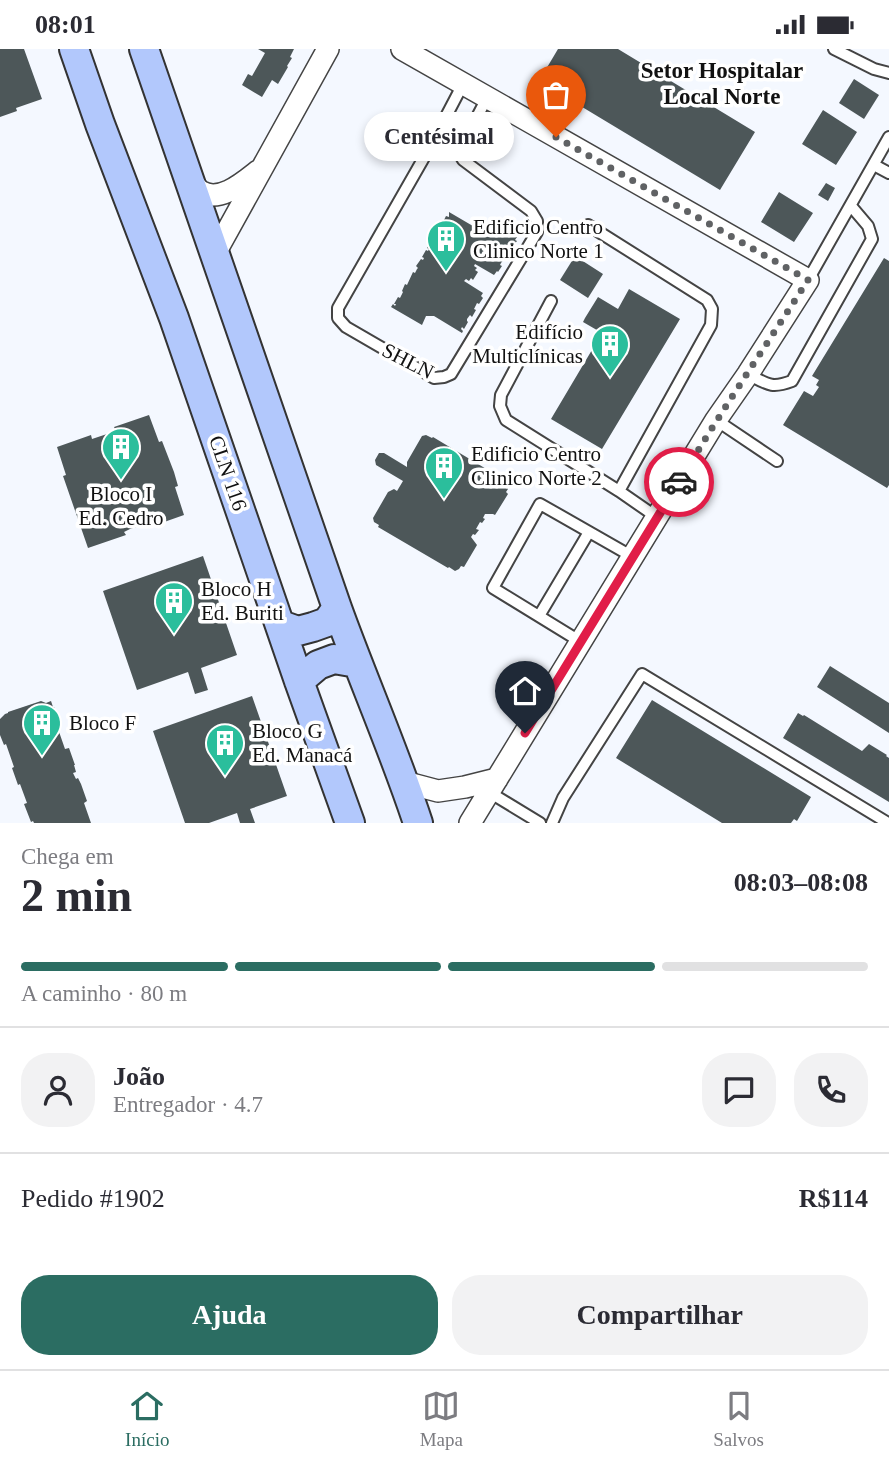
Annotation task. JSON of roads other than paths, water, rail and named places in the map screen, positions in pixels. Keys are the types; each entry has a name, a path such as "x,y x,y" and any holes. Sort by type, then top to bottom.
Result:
{"main road":[{"name":"CLN 116","path":"74,49 174,318 350,823"},
{"path":"144,49 337,608 418,823"},
{"path":"281,625 298,631 313,627 327,622 337,608"},
{"path":"299,681 318,665 334,659 357,663"}],"street":[{"path":"214,255 328,49"},
{"path":"402,49 808,280 716,420 470,823"},
{"path":"188,176 201,191 215,195 236,187 263,168"},
{"path":"404,782 438,791 493,785"}],"lane":[{"path":"834,49 874,69 889,73"},
{"name":"SHLN","path":"463,84 338,308 338,318 346,327 433,378 451,374 537,232 537,221 531,212 460,155 460,149 487,98"},
{"path":"808,280 889,137"},
{"path":"874,165 889,173"},
{"path":"748,374 769,386 780,386 792,381 872,239 868,226 851,206"},
{"path":"589,225 707,300 712,309 711,325 619,491"},
{"path":"551,301 501,395 500,406 506,420 658,518"},
{"path":"716,420 777,461"},
{"path":"581,642 493,588 540,504 634,558"},
{"path":"539,616 589,532"},
{"path":"552,823 563,798 642,674 888,823"},
{"path":"493,785 541,823"}],"place":[{"name":"Centésimal","path":"556,137"},
{"name":"Edificio Centro Clinico Norte 1","path":"446,273"},
{"name":"Edifício Multiclínicas","path":"610,378"},
{"name":"Bloco I Ed. Cedro","path":"121,481"},
{"name":"Edificio Centro Clinico Norte 2","path":"444,500"},
{"name":"Bloco H Ed. Buriti","path":"174,635"},
{"name":"Bloco F","path":"42,757"},
{"name":"Bloco G Ed. Manacá","path":"225,777"}],"district":[{"name":"Setor Hospitalar Local Norte","path":"722,83"}]}
